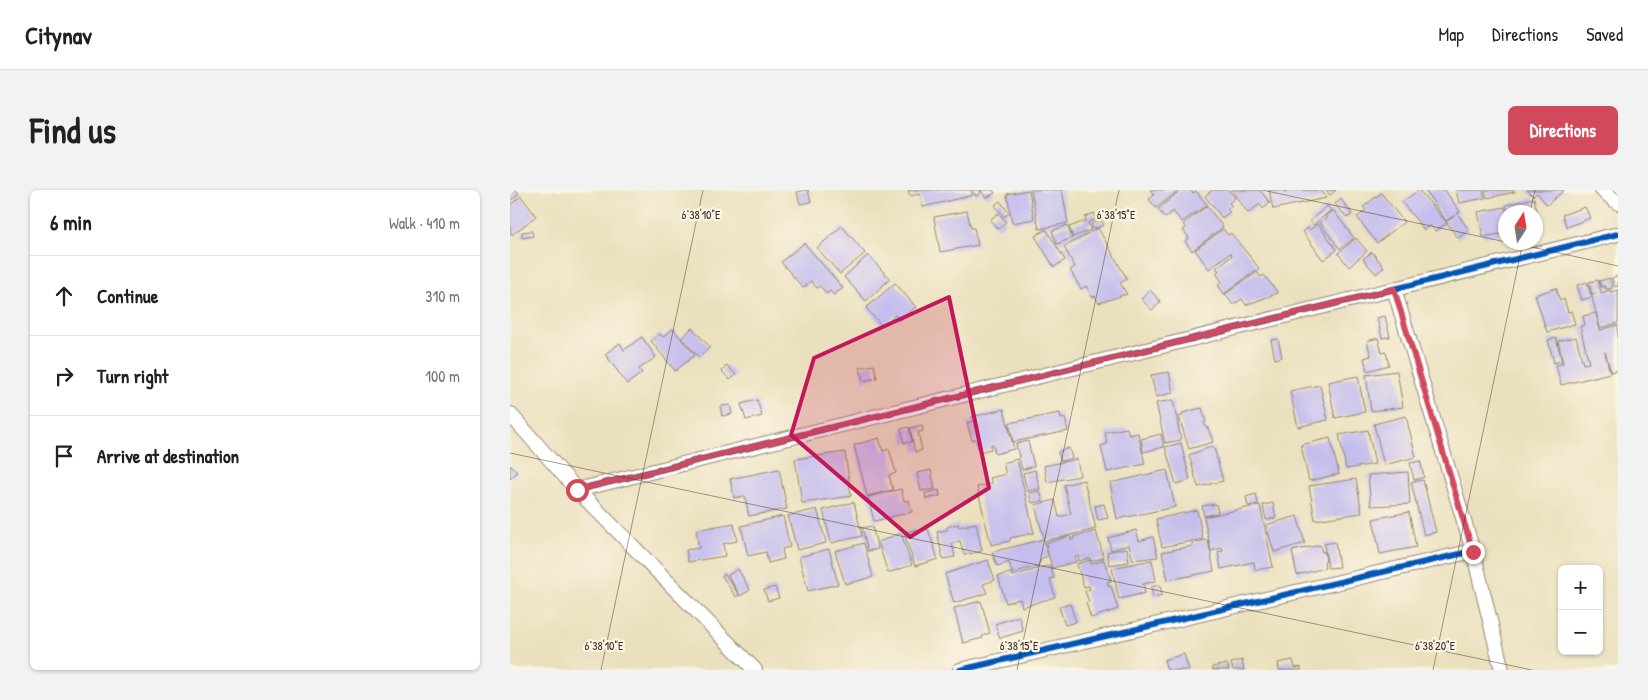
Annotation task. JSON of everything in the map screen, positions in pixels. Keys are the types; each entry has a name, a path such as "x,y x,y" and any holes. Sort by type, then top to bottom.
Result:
{"street":[{"path":"1602,190 1618,203"},
{"path":"577,490 1618,234"},
{"path":"1394,289 1473,552 1502,670"},
{"path":"510,414 577,490 755,670"},
{"path":"960,670 1473,552"}],"highlighted area":[{"path":"949,297 989,488 910,537 791,435 814,358"}],"building":[{"path":"510,190 516,190 519,194 510,201"},
{"path":"808,190 811,202 800,204 797,192"},
{"path":"908,190 970,190 973,195 923,207 920,194 910,196"},
{"path":"972,190 980,190 981,193 976,196"},
{"path":"981,190 993,190 995,193 986,198"},
{"path":"1029,190 1034,219 1012,223 1007,194"},
{"path":"1031,190 1062,190 1068,223 1039,229"},
{"path":"1150,190 1179,190 1156,208 1149,199 1154,195"},
{"path":"1181,190 1190,190 1193,193 1196,191 1207,205 1182,222 1173,211 1165,218 1158,209"},
{"path":"1212,190 1228,190 1235,198 1229,203 1232,206 1227,209 1230,212 1222,218 1205,196"},
{"path":"1231,190 1260,190 1270,203 1263,209 1260,204 1248,213"},
{"path":"1269,190 1283,190 1284,192 1292,190 1321,190 1326,198 1273,209"},
{"path":"1326,190 1336,190 1330,195"},
{"path":"1419,190 1447,223 1435,231 1430,225 1424,230 1402,202"},
{"path":"1425,190 1445,190 1460,212 1457,213 1469,230 1458,238 1446,222 1455,215 1446,221"},
{"path":"1456,190 1483,190 1485,198 1459,203"},
{"path":"1485,190 1514,190 1515,192 1487,198"},
{"path":"1527,190 1564,190 1547,205 1537,193 1533,196"},
{"path":"1381,193 1404,222 1377,243 1357,217 1366,210 1363,207"},
{"path":"521,196 536,216 512,235 510,232 510,205"},
{"path":"1534,198 1536,205 1506,205"},
{"path":"1341,199 1352,214 1347,218 1335,204"},
{"path":"1000,201 1009,213 1004,217 995,205"},
{"path":"1207,206 1223,227 1192,251 1185,241 1189,238 1183,230 1186,228 1183,224"},
{"path":"1327,206 1331,210 1314,225 1310,221"},
{"path":"1585,207 1590,218 1567,227 1562,215"},
{"path":"1498,208 1498,234 1483,237 1478,212"},
{"path":"1333,210 1354,238 1340,249 1320,223"},
{"path":"967,211 978,245 940,252 934,217"},
{"path":"998,213 1006,222 998,229 990,220"},
{"path":"1094,213 1096,219 1088,223 1091,230 1073,237 1069,227 1086,221 1085,217"},
{"path":"1101,220 1104,225 1093,229 1091,224"},
{"path":"1318,224 1337,250 1323,260 1303,232"},
{"path":"1067,225 1072,238 1057,244 1052,231"},
{"path":"842,226 865,253 840,274 817,248"},
{"path":"1098,228 1127,279 1120,283 1127,294 1099,303 1095,296 1092,297 1086,286 1081,289 1070,270 1075,267 1064,247"},
{"path":"1046,229 1065,260 1054,267 1035,236"},
{"path":"1223,229 1228,235 1231,233 1259,268 1224,294 1218,285 1222,282 1216,273 1219,271 1216,268 1232,256 1230,253 1209,269 1195,250"},
{"path":"532,231 533,236 522,238 522,232"},
{"path":"1356,238 1367,251 1349,267 1338,253"},
{"path":"804,243 843,288 834,295 830,291 827,294 820,286 817,288 811,281 803,288 781,262"},
{"path":"1372,252 1384,267 1376,274 1363,259"},
{"path":"868,255 890,279 866,301 844,277"},
{"path":"1257,272 1261,277 1264,275 1278,293 1246,305 1242,299 1233,305 1225,294"},
{"path":"1618,276 1618,286 1615,287 1612,278"},
{"path":"1610,278 1613,288 1606,289 1605,286 1601,287 1599,281"},
{"path":"1598,280 1601,293 1618,290 1618,323 1600,328 1592,297 1582,300 1577,285 1587,282 1591,295 1598,293 1592,294 1589,282"},
{"path":"895,283 916,307 900,320 895,315 882,326 866,308"},
{"path":"1556,288 1560,301 1564,299 1568,312 1571,311 1575,324 1547,332 1535,295"},
{"path":"1150,290 1161,302 1152,310 1141,299"},
{"path":"1596,313 1600,330 1618,325 1618,370 1611,372 1605,352 1610,373 1561,385 1556,365 1563,364 1558,341 1576,337 1583,364 1589,363 1580,326 1585,325 1583,316"},
{"path":"1385,316 1390,337 1382,338 1377,318"},
{"path":"692,328 710,347 699,357 681,338"},
{"path":"673,329 695,355 675,371 651,341 660,334 663,337"},
{"path":"642,337 656,357 639,369 642,373 627,384 605,354 620,343 624,350"},
{"path":"1378,338 1382,353 1386,352 1389,365 1367,371 1364,358 1371,356 1367,341"},
{"path":"1556,338 1562,361 1554,363 1548,340"},
{"path":"1278,339 1282,357 1275,359 1271,340"},
{"path":"727,365 736,375 730,380 722,371"},
{"path":"874,365 877,378 863,381 860,368"},
{"path":"1397,371 1403,407 1371,411 1366,375"},
{"path":"1169,372 1173,393 1156,397 1151,375"},
{"path":"1358,376 1365,412 1335,418 1328,382"},
{"path":"1320,385 1328,420 1298,427 1290,391"},
{"path":"757,400 762,416 746,420 741,404"},
{"path":"1173,400 1181,440 1165,443 1156,403"},
{"path":"730,405 732,414 722,416 720,406"},
{"path":"1202,408 1206,422 1204,423 1213,442 1189,449 1179,417 1183,415 1182,413"},
{"path":"1004,409 1014,449 995,454 993,444 991,444 991,449 979,452 976,439 972,440 967,423 973,421 972,417"},
{"path":"1060,413 1061,419 1065,418 1068,431 1013,442 1009,423"},
{"path":"1406,416 1416,457 1384,465 1374,424"},
{"path":"922,425 923,431 918,432 922,450 915,452 910,428"},
{"path":"909,427 912,442 904,443 901,429"},
{"path":"1127,428 1129,435 1138,433 1145,464 1107,472 1101,446 1107,444 1105,432"},
{"path":"1368,430 1375,464 1346,469 1339,435"},
{"path":"1161,434 1164,447 1143,452 1141,439"},
{"path":"879,438 883,451 889,449 896,473 889,475 893,490 867,496 854,445"},
{"path":"1330,438 1339,474 1309,481 1301,445"},
{"path":"1028,441 1034,466 1022,470 1016,444"},
{"path":"1181,443 1190,480 1176,484 1165,447"},
{"path":"1211,447 1214,448 1223,481 1198,487 1189,455"},
{"path":"1069,448 1072,458 1061,461 1058,452"},
{"path":"845,452 851,496 802,503 795,459"},
{"path":"1017,459 1034,533 1010,538 1010,541 991,545 977,487 992,483 990,478 1006,474 1003,463"},
{"path":"1077,459 1080,476 1047,482 1044,466"},
{"path":"1420,461 1424,477 1414,480 1410,463"},
{"path":"510,465 517,472 510,479"},
{"path":"779,469 787,509 749,516 745,496 734,498 730,479"},
{"path":"931,470 935,489 921,491 917,473"},
{"path":"1035,470 1040,489 1027,491 1023,473"},
{"path":"1167,470 1175,507 1117,519 1110,483"},
{"path":"1408,472 1410,504 1371,506 1368,475"},
{"path":"1356,479 1362,513 1315,520 1309,486"},
{"path":"1084,480 1096,529 1044,541 1048,555 1046,543 1070,536 1071,540 1074,539 1073,537 1096,531 1104,558 1091,561 1090,558 1079,561 1078,556 1075,557 1076,562 1052,568 1049,556 1042,558 1038,566 1012,573 1009,562 997,566 992,552 1044,539 1035,505 1055,500 1059,517 1071,514 1064,485"},
{"path":"1423,480 1436,532 1424,535 1411,482"},
{"path":"901,489 904,501 909,500 912,512 874,521 868,497"},
{"path":"939,490 940,496 926,499 925,493"},
{"path":"1040,491 1043,501 1032,503 1029,493"},
{"path":"1256,494 1258,504 1248,506 1246,497"},
{"path":"854,502 862,536 831,543 823,510"},
{"path":"1273,503 1276,518 1266,520 1263,505"},
{"path":"1104,504 1108,518 1098,520 1095,506"},
{"path":"1216,504 1218,513 1204,516 1202,506"},
{"path":"1260,505 1273,567 1255,570 1254,562 1221,569 1218,552 1223,551 1222,548 1211,551 1204,517"},
{"path":"817,509 826,543 797,550 788,516"},
{"path":"1197,510 1203,539 1162,547 1156,519"},
{"path":"1409,512 1416,547 1380,554 1373,519"},
{"path":"783,516 790,547 782,549 784,559 768,563 766,552 748,556 741,526"},
{"path":"1297,516 1305,543 1274,552 1266,525"},
{"path":"734,523 737,541 723,544 725,556 688,562 686,550 699,548 696,530"},
{"path":"976,523 982,551 964,555 960,541 952,543 955,557 943,559 937,532 947,530 947,527 958,524 959,527"},
{"path":"872,526 878,549 868,551 862,528"},
{"path":"917,529 918,532 928,529 938,559 915,566 904,533"},
{"path":"1136,530 1139,541 1153,537 1158,557 1133,560 1129,545 1111,550 1108,538"},
{"path":"901,533 912,565 888,573 878,542"},
{"path":"1208,540 1214,571 1168,580 1162,552 1192,546 1192,543"},
{"path":"1335,542 1339,567 1328,568 1324,544"},
{"path":"864,543 873,577 845,584 835,551"},
{"path":"1320,545 1326,560 1324,561 1325,568 1297,575 1292,551"},
{"path":"1127,548 1129,562 1109,565 1107,552"},
{"path":"829,549 838,584 808,591 799,557"},
{"path":"988,560 995,580 983,584 987,593 954,603 945,574"},
{"path":"1090,560 1091,564 1104,560 1111,581 1107,582 1109,587 1111,586 1118,609 1091,618 1086,603 1089,602 1085,591 1090,589 1089,586 1084,587 1077,564"},
{"path":"1152,560 1156,581 1143,584 1145,593 1119,599 1112,568"},
{"path":"1050,565 1054,578 1050,579 1055,597 1022,607 1020,599 1006,603 998,576 1011,573 1012,576"},
{"path":"738,569 750,590 740,596 728,575"},
{"path":"725,574 739,595 736,597 722,576"},
{"path":"1160,585 1162,595 1153,597 1151,587"},
{"path":"775,587 779,598 768,601 764,590"},
{"path":"981,601 990,633 982,636 983,638 963,643 954,608"},
{"path":"1070,604 1076,622 1065,625 1059,607"},
{"path":"1019,616 1023,631 1000,638 995,624"},
{"path":"1184,654 1189,670 1167,670 1164,660"},
{"path":"1242,660 1244,670 1233,670 1231,663"},
{"path":"1293,660 1295,668 1301,667 1301,670 1279,670 1278,663"},
{"path":"1227,664 1229,670 1213,670 1212,667"}],"cycle path":[{"path":"577,490 1618,234"},
{"path":"960,670 1473,551"}],"route":[{"path":"577,490 1394,289 1473,552"}]}
